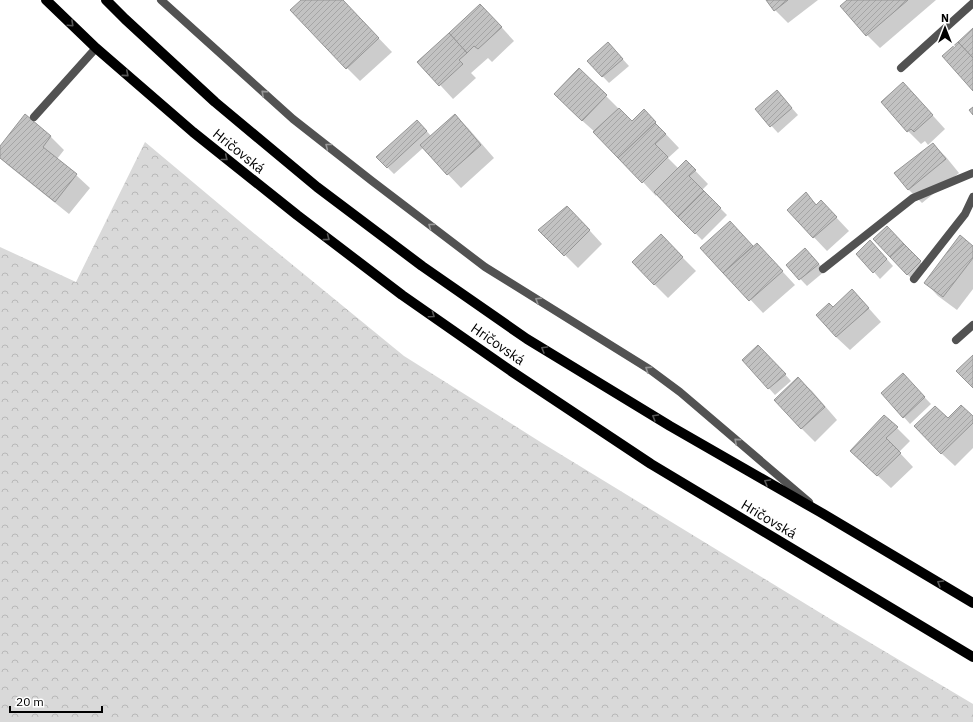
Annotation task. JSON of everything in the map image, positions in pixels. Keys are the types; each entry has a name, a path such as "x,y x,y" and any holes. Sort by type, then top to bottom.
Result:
{"main road":[{"name":"Hričovská","path":"46,0 96,48 193,132 297,215 402,295 511,371 651,464 973,656"},
{"name":"Hričovská","path":"106,0 215,102 317,187 422,266 528,339 670,426 820,512 973,603"}],"street":[{"name":"Hričovská","path":"161,0 294,120 366,176 486,267 649,369 680,392 820,512"},
{"path":"901,68 973,3"},
{"path":"34,117 96,48"},
{"path":"823,269 914,198 973,173"},
{"path":"914,279 965,214 973,197"},
{"path":"956,340 973,325"}],"green space":[{"path":"145,142 404,356 542,443 827,617 973,704 973,722 0,722 0,247 76,282"}],"building":[{"path":"301,0 343,0 379,38 346,69 290,10"},
{"path":"766,0 788,0 774,11"},
{"path":"847,0 908,0 866,36 840,6"},
{"path":"480,4 502,27 478,49 474,46 467,53 449,33"},
{"path":"973,28 973,58 958,42"},
{"path":"449,33 467,53 459,60 463,64 439,86 417,62"},
{"path":"608,42 623,59 602,77 587,61"},
{"path":"958,42 973,58 973,91 942,56"},
{"path":"579,68 607,95 582,121 554,94"},
{"path":"903,82 933,115 914,132 911,129 907,132 881,102"},
{"path":"777,90 792,108 770,127 755,109"},
{"path":"973,107 973,115 969,110"},
{"path":"619,108 632,121 644,109 656,122 618,158 593,132"},
{"path":"25,114 51,136 43,147 77,174 55,202 0,158 0,146"},
{"path":"455,114 481,145 447,175 420,145"},
{"path":"417,120 427,131 387,168 376,157"},
{"path":"655,123 666,134 655,144 668,157 642,183 618,158"},
{"path":"933,143 946,159 908,190 894,173"},
{"path":"686,160 696,170 689,176 704,191 678,217 654,192"},
{"path":"704,191 721,208 695,234 678,217"},
{"path":"806,192 816,205 821,200 837,217 813,238 787,210"},
{"path":"567,206 590,230 564,256 538,230"},
{"path":"730,221 753,246 723,273 700,248"},
{"path":"887,226 904,244 890,257 873,239"},
{"path":"661,234 683,257 654,285 632,262"},
{"path":"960,235 973,246 973,258 943,297 924,283"},
{"path":"870,240 887,259 873,273 856,254"},
{"path":"757,243 783,271 749,301 723,273"},
{"path":"904,244 921,261 907,275 890,257"},
{"path":"805,248 819,264 799,280 786,265"},
{"path":"852,289 869,308 836,337 816,315 829,303 833,307"},
{"path":"758,345 786,374 768,389 742,360"},
{"path":"973,355 973,388 956,371"},
{"path":"903,373 925,397 903,418 881,393"},
{"path":"798,377 825,407 801,429 774,400"},
{"path":"961,405 973,416 973,423 941,454 914,426 935,406 948,418"},
{"path":"884,415 898,427 886,438 901,453 877,476 850,451"}]}
